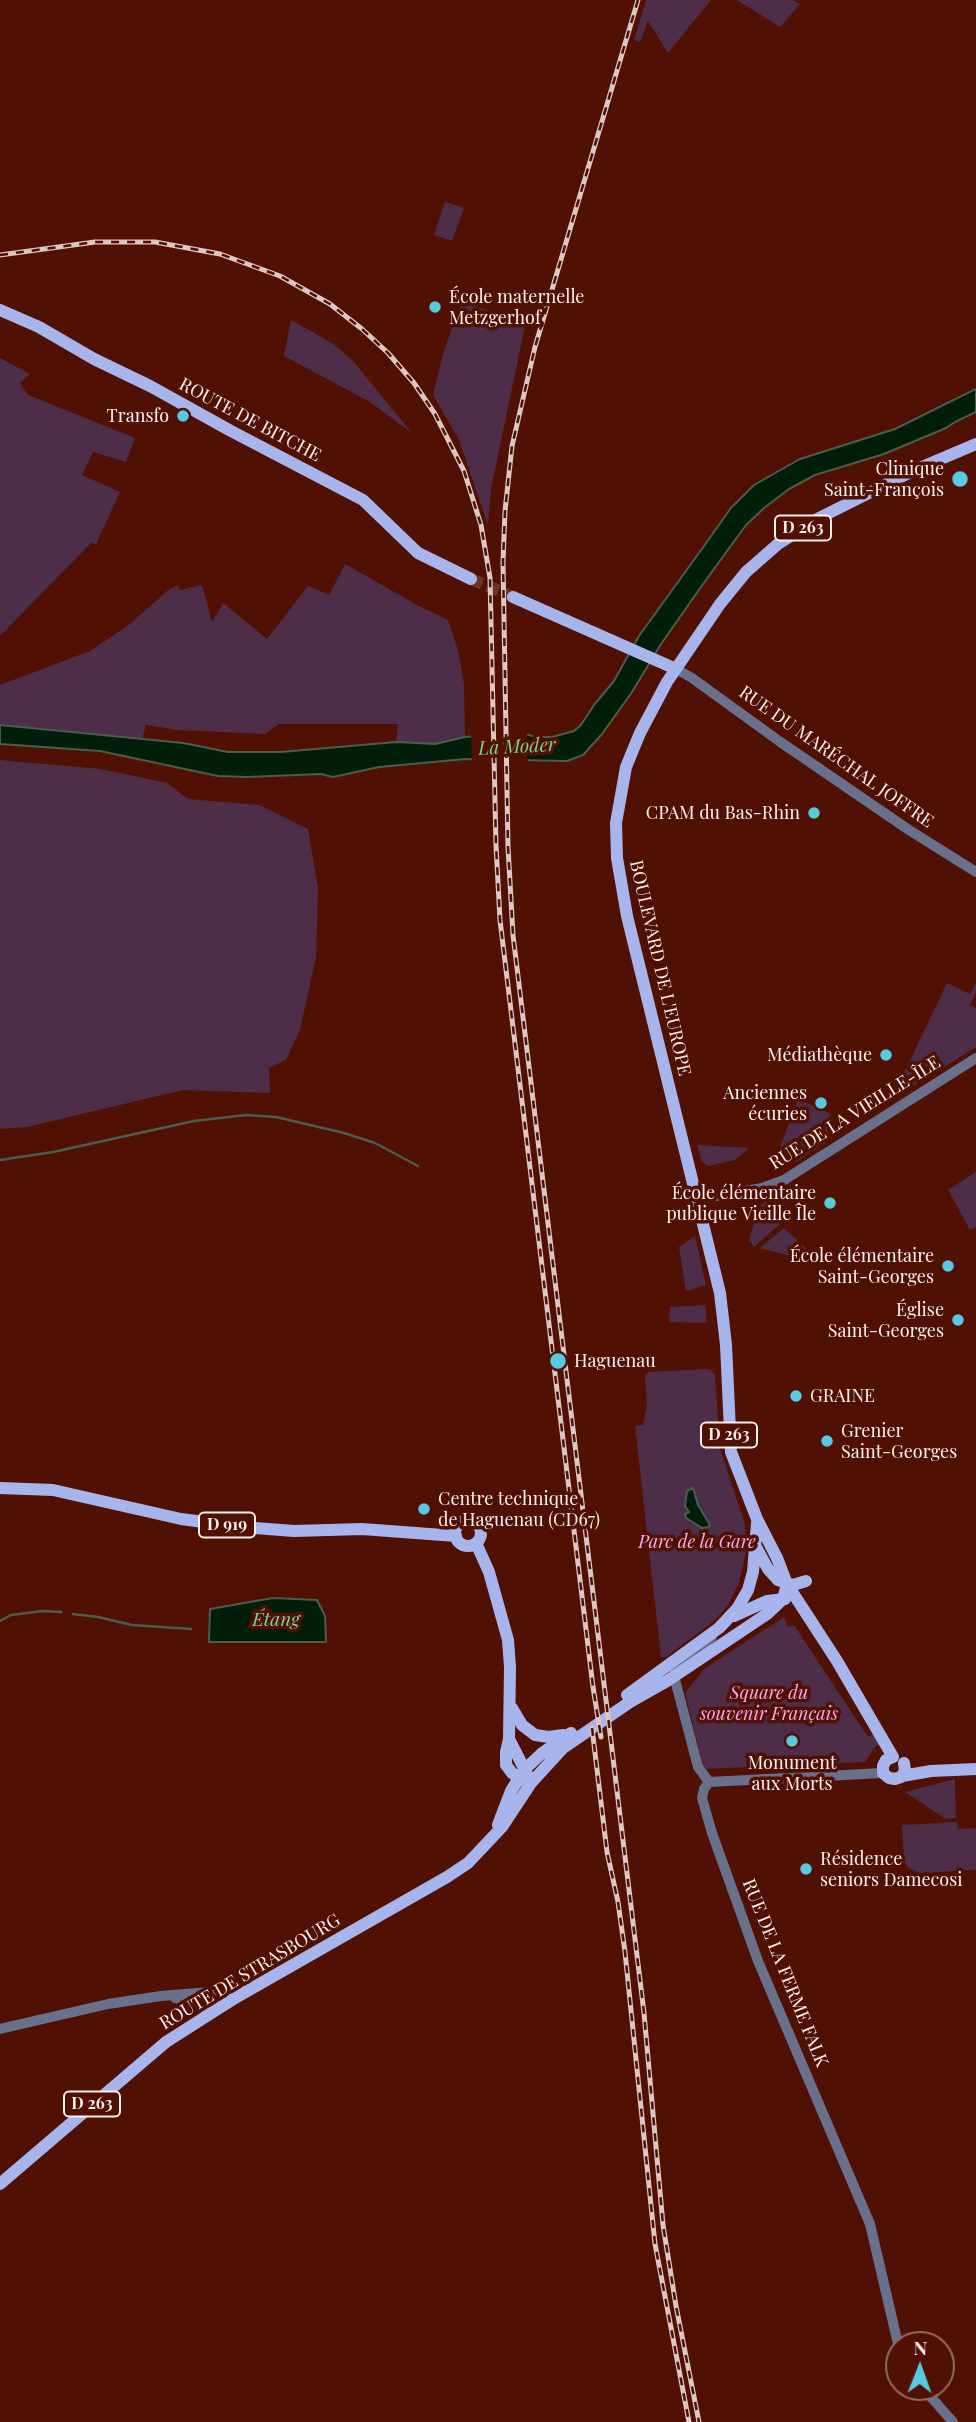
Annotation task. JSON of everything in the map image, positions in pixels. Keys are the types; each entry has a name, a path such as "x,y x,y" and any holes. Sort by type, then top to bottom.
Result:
{"main road":[{"name":"ROUTE DE BITCHE","path":"0,310 39,327 94,359 160,391 363,500 418,553 471,579"},
{"name":"D 263","path":"676,670 730,590 778,544 819,518 976,444"},
{"path":"513,597 676,670"},
{"name":"BOULEVARD DE L'EUROPE","path":"676,670 633,748 624,778 616,844 639,966 698,1199"},
{"name":"D 263","path":"698,1199 722,1304 731,1452 757,1519 787,1584"},
{"name":"D 919","path":"0,1488 52,1490 184,1519 242,1527 292,1531 374,1530 456,1536"},
{"name":"ROUTE DE STRASBOURG","path":"620,1705 730,1618 748,1590 756,1546 757,1519"},
{"path":"476,1543 465,1545 456,1536 456,1529 460,1524 472,1521 478,1525 481,1532 476,1543 489,1572 508,1640 509,1738 525,1777"},
{"path":"756,1546 770,1573 787,1584 796,1585 806,1581"},
{"path":"787,1584 783,1599 796,1604 802,1611"},
{"path":"787,1584 899,1760 905,1772 902,1776"},
{"name":"ROUTE DE STRASBOURG","path":"730,1618 767,1601 783,1599"},
{"name":"ROUTE DE STRASBOURG","path":"0,2184 155,2050 235,1998 447,1877 474,1857 496,1833 503,1811 525,1777 554,1744 674,1676 762,1618 783,1599"},
{"path":"510,1690 513,1712 530,1732 538,1736 553,1737 576,1732"},
{"name":"ROUTE DE STRASBOURG","path":"525,1777 563,1748 576,1732"},
{"path":"931,1771 914,1768 899,1760 885,1762 883,1773 892,1779 931,1771 976,1769"}],"street":[{"name":"RUE DU MARÉCHAL JOFFRE","path":"676,670 692,678 909,830 976,872"},
{"name":"RUE DE LA VIEILLE-ÎLE","path":"698,1199 767,1187 787,1178 976,1058"},
{"path":"719,1628 702,1648 676,1669 674,1676 698,1768 709,1782 883,1773"},
{"name":"RUE DE LA FERME FALK","path":"709,1782 702,1798 712,1833 758,1961 870,2224 895,2331"},
{"path":"0,2029 108,2004 161,1996 209,1992 235,1998"},
{"path":"161,1996 199,2005 210,2014"},
{"path":"934,2401 953,2422"}],"green space":[{"path":"646,0 711,0 668,53 648,21 640,42 634,40"},
{"path":"737,0 792,0 800,4 780,27"},
{"path":"445,202 464,208 452,241 434,235"},
{"path":"461,302 526,321 491,489 488,525 459,440 433,395 444,351"},
{"path":"291,320 332,343 353,361 412,433 370,402 284,356"},
{"path":"0,358 30,374 20,383 28,395 135,438 126,462 93,452 82,475 120,492 96,544 91,543 0,636"},
{"path":"345,564 448,620 458,650 464,684 465,737 435,744 396,742 398,724 279,724 265,734 178,730 146,725 142,740 0,725 0,685 90,651 130,624 167,591 178,585 180,590 202,585 212,622 223,603 267,639 308,586 329,595"},
{"path":"0,760 101,769 167,783 188,799 260,805 308,829 318,888 316,957 300,1030 286,1060 269,1068 270,1093 183,1090 27,1127 0,1129"},
{"path":"947,983 970,994 976,983 976,992 970,1005 976,1008 976,1047 891,1100"},
{"path":"798,1099 831,1114 828,1122 845,1129 796,1162 779,1150"},
{"path":"697,1145 749,1148 735,1160 708,1166 702,1162"},
{"path":"976,1172 976,1227 970,1230 948,1190"},
{"path":"769,1199 780,1224 754,1247 749,1240 757,1214 760,1206"},
{"path":"784,1228 810,1252 790,1256 760,1248"},
{"path":"695,1236 706,1285 686,1291 679,1247"},
{"path":"705,1305 707,1323 669,1322 670,1307"},
{"name":"Parc de la Gare","path":"706,1369 715,1375 720,1449 744,1521 746,1551 739,1583 728,1605 715,1620 666,1657 661,1657 635,1426 643,1425 647,1405 645,1376 648,1372"},
{"name":"Square du souvenir Français","path":"784,1617 788,1627 794,1625 868,1737 874,1734 881,1743 865,1762 704,1769 685,1693 704,1669"},
{"path":"955,1779 956,1818 946,1819 905,1792"},
{"path":"957,1822 958,1829 976,1828 976,1870 920,1873 908,1868 904,1862 902,1825"}],"water":[{"name":"La Moder","path":"976,389 976,412 884,454 815,475 789,489 764,508 746,525 703,584 602,734 583,755 567,761 465,759 379,767 333,777 321,774 247,777 218,776 100,751 0,744 0,725 183,743 228,752 281,752 396,742 435,744 465,737 518,733 552,737 574,731 614,681 639,636 731,508 754,485 800,459 895,429"},
{"path":"693,1488 698,1505 710,1525 708,1527 702,1528 686,1518 685,1514 689,1512 685,1506 687,1491"},
{"name":"Étang","path":"273,1598 317,1600 325,1616 326,1642 209,1642 210,1609"}],"pier":[{"path":"527,730 528,764 472,763 471,733"}],"waterway":[{"path":"0,1160 53,1152 194,1121 246,1115 276,1117 344,1133 375,1143 418,1166"},
{"path":"0,1621 11,1615 42,1611 61,1612"},
{"path":"73,1614 132,1625 191,1629"}],"tunnel":[{"path":"471,579 513,597"}],"railway":[{"path":"638,0 535,347 512,446 503,562 508,847 513,935 644,2013 663,2225 699,2422"},
{"path":"0,255 95,242 155,242 220,254 280,276 330,304 388,353 414,383 435,414 464,471 481,525 490,578 500,920 601,1737"},
{"path":"592,1728 607,1852 625,1952 655,2244 689,2422"}],"place":[{"name":"École maternelle Metzgerhof","path":"435,307"},
{"name":"Transfo","path":"183,416"},
{"name":"Clinique Saint-François","path":"960,479"},
{"name":"CPAM du Bas-Rhin","path":"814,813"},
{"name":"Médiathèque","path":"886,1055"},
{"name":"Anciennes écuries","path":"821,1103"},
{"name":"École élémentaire publique Vieille Île","path":"830,1203"},
{"name":"École élémentaire Saint-Georges","path":"948,1266"},
{"name":"Église Saint-Georges","path":"958,1320"},
{"name":"Haguenau","path":"558,1361"},
{"name":"GRAINE","path":"796,1396"},
{"name":"Grenier Saint-Georges","path":"827,1441"},
{"name":"Centre technique de Haguenau (CD67)","path":"424,1509"},
{"name":"Monument aux Morts","path":"792,1741"},
{"name":"Résidence seniors Damecosi","path":"806,1869"}]}
